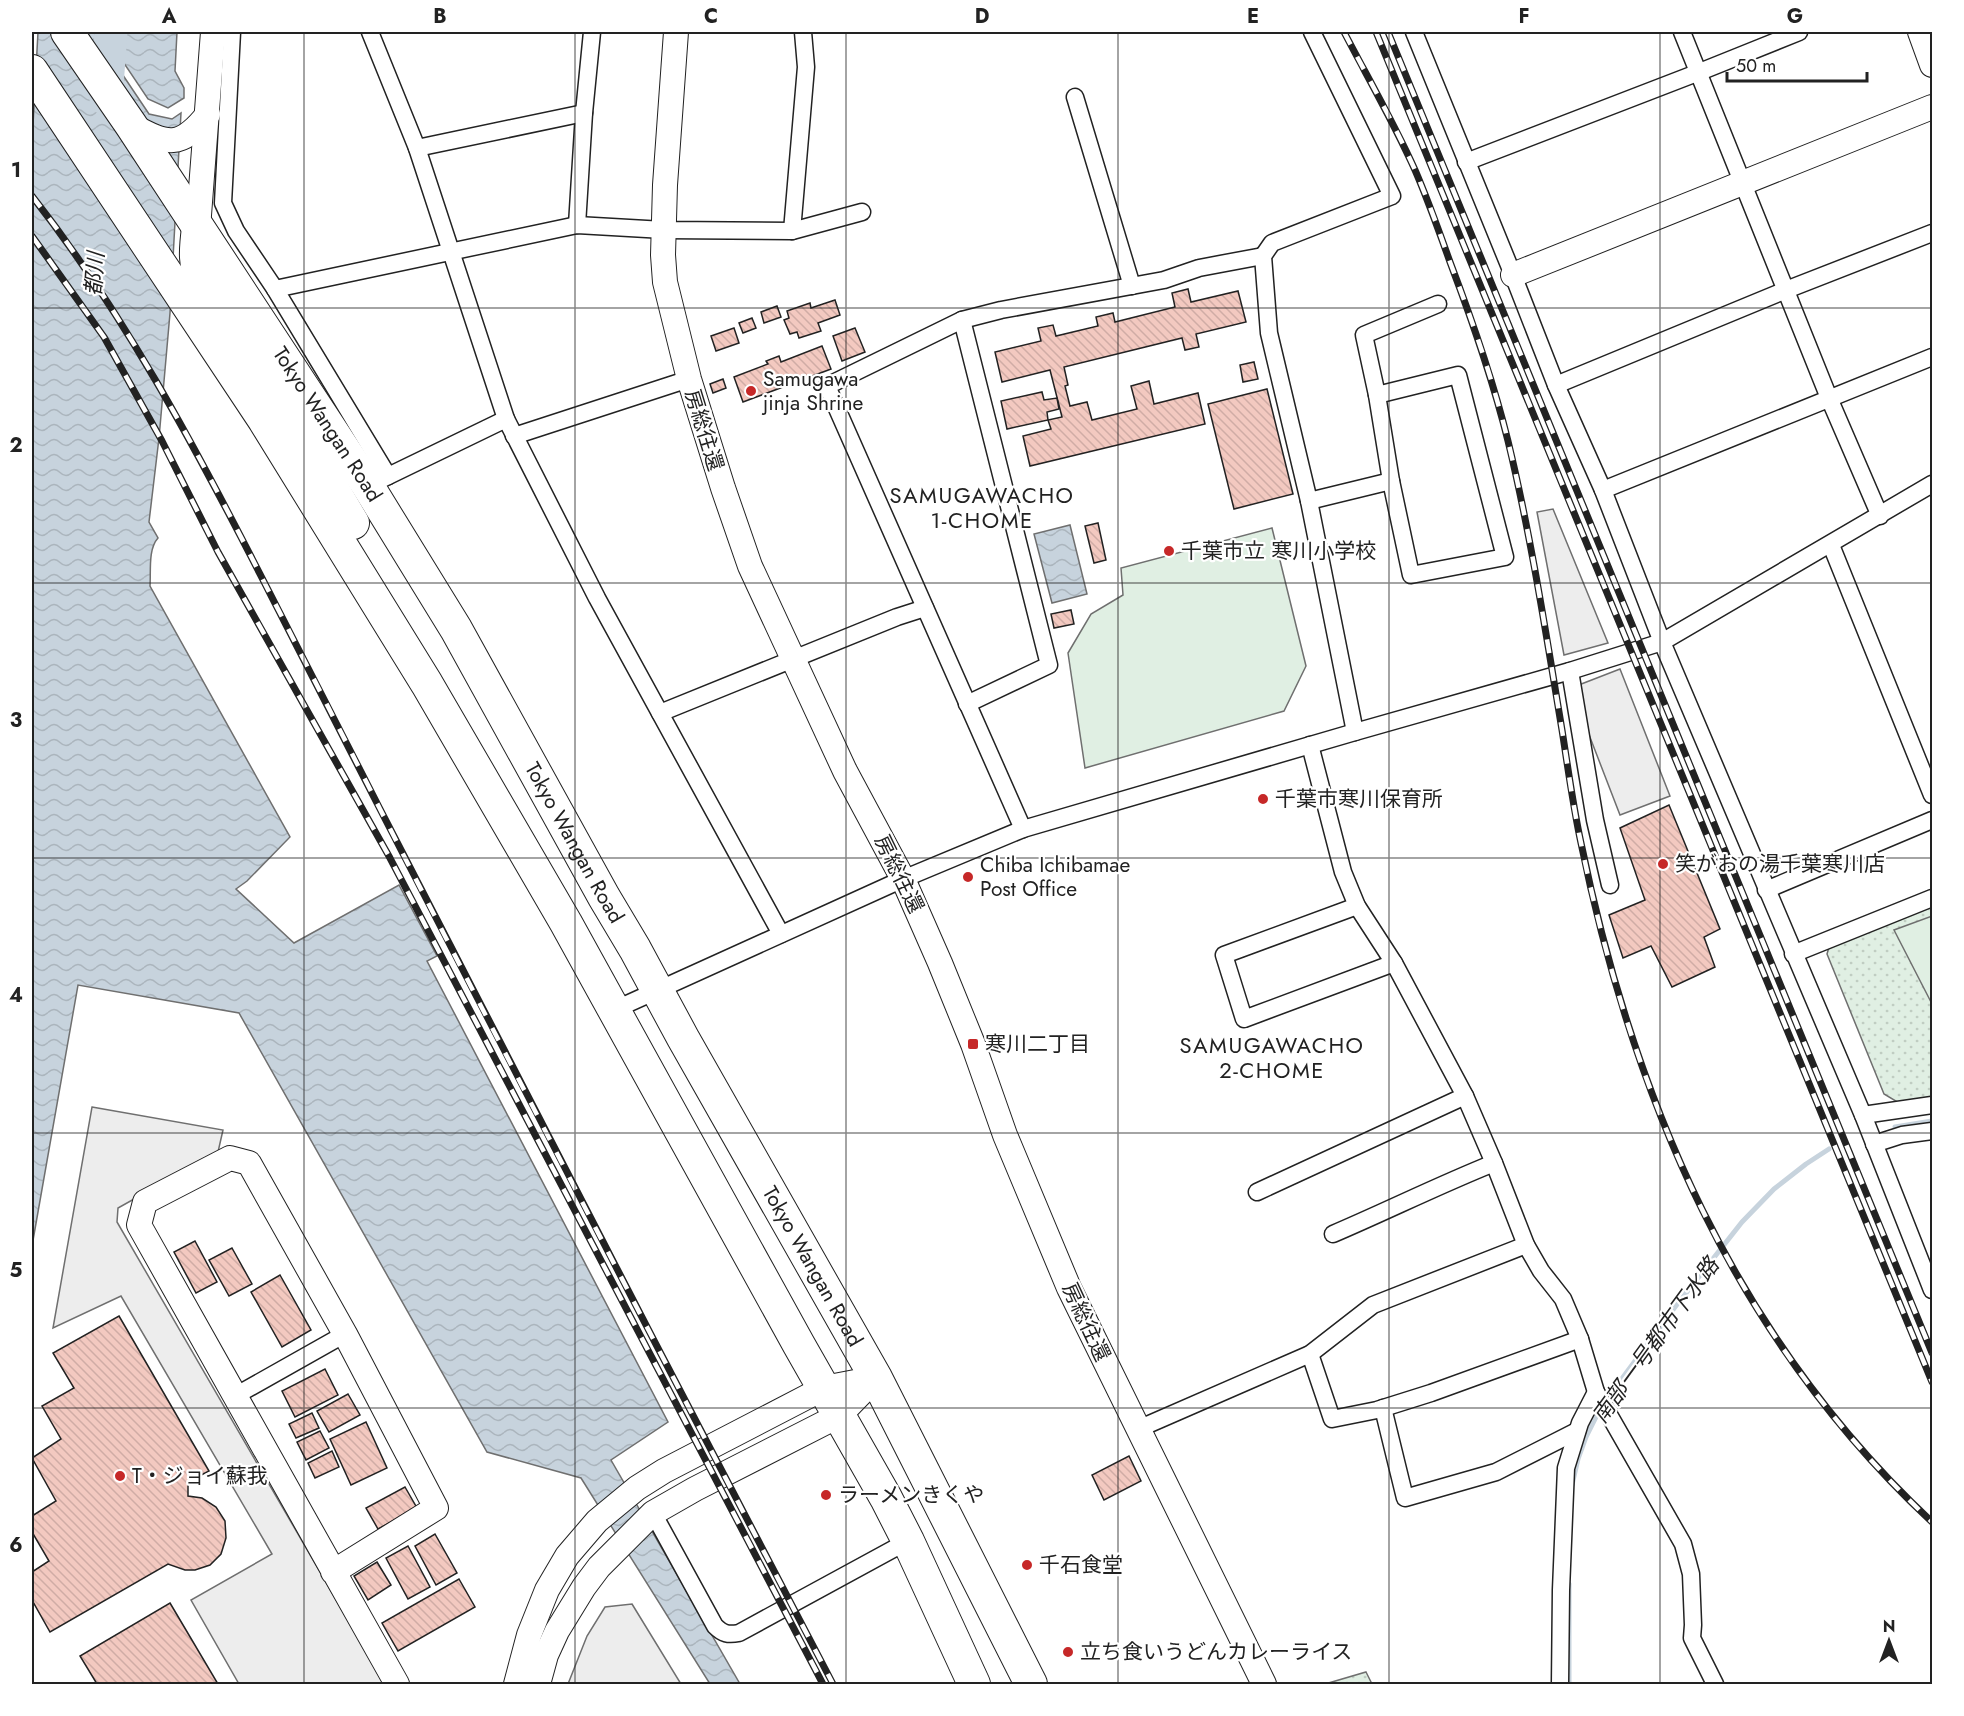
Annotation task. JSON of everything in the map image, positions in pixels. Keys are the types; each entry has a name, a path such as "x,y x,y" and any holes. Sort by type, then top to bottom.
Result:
{"highway":[{"name":"Tokyo Wangan Road","path":"67,32 132,125 198,228 378,481 456,629 876,1378 1031,1684"},
{"path":"32,71 264,420 397,633 567,923 840,1414 908,1541 974,1684"},
{"path":"198,228 195,253 197,270 203,286 281,401 502,776 567,923"}],"street":[{"path":"198,228 213,32"},
{"path":"232,32 223,203 236,231 275,289 378,481 506,419"},
{"path":"370,32 417,147 506,419 597,598 781,934"},
{"path":"577,225 592,32"},
{"name":"房総往還","path":"676,32 665,185 663,255 665,282 689,380 750,566 845,771 903,879 973,1044 1005,1135 1060,1268 1264,1684"},
{"path":"792,231 806,67 803,32"},
{"path":"1312,32 1392,196 1272,243 1263,256 1269,333 1309,501 1355,732"},
{"path":"1414,32 1556,385 1603,490 1662,642 1863,1115 1932,1290"},
{"path":"1682,32 1829,398 1880,516"},
{"path":"1466,162 1799,32"},
{"path":"1920,32 1932,65"},
{"path":"1075,97 1132,286"},
{"path":"1513,274 1932,107"},
{"path":"417,147 584,113"},
{"path":"132,125 154,138 173,141 183,138 196,129 208,114"},
{"path":"275,289 577,225 664,230 792,231 862,212"},
{"path":"1556,385 1786,290 1932,233"},
{"path":"1023,829 827,386 962,320 1001,310 1164,280 1199,268 1263,256"},
{"path":"1377,395 1458,375 1505,557 1411,575 1390,481 1377,395 1364,335 1438,304"},
{"path":"962,320 1049,665 967,704"},
{"path":"1603,490 1932,357"},
{"path":"514,436 689,380"},
{"path":"1309,501 1390,481"},
{"path":"614,1010 903,879 1023,829 1570,671 1662,642 1932,484"},
{"path":"1831,545 1932,795"},
{"path":"660,713 925,608"},
{"path":"1570,671 1595,820 1610,885"},
{"path":"1310,745 1343,872 1357,906 1394,963 1465,1096 1526,1245 1541,1271 1563,1299 1580,1339 1589,1372 1601,1400 1683,1544 1691,1574 1692,1638 1714,1684"},
{"path":"1766,890 1932,820"},
{"path":"1793,954 1932,898"},
{"path":"1357,906 1224,955 1244,1019 1394,963"},
{"path":"1257,1192 1465,1096"},
{"path":"1863,1115 1932,1105"},
{"path":"1874,1144 1902,1135 1932,1131"},
{"path":"333,1572 436,1508 345,1334 249,1163 230,1158 146,1202 139,1225 333,1572 397,1684"},
{"path":"1334,1234 1422,1195 1436,1186 1494,1163"},
{"path":"1138,1430 1310,1354 1373,1305 1526,1245"},
{"path":"236,1396 345,1334"},
{"path":"1310,1354 1332,1419 1383,1408 1442,1389 1580,1339"},
{"path":"516,1684 529,1635 547,1590 567,1556 597,1521 637,1488 664,1471 824,1388 876,1378"},
{"path":"538,1684 546,1654 584,1587 599,1567 653,1513 840,1414 876,1378"},
{"path":"1560,1684 1566,1468 1577,1431 1601,1400"},
{"path":"1383,1408 1405,1498 1496,1472 1577,1431"},
{"path":"653,1513 715,1626 721,1632 729,1635 739,1632 908,1541"}],"green space":[{"path":"1272,528 1306,666 1284,711 1085,768 1068,653 1091,614 1123,595 1121,568"},
{"path":"1932,904 1932,1098 1899,1103 1884,1094 1827,954 1829,947"},
{"path":"1932,916 1932,1004 1894,930"},
{"path":"1366,1672 1372,1684 1325,1684"}],"shaded area":[{"path":"1553,509 1608,643 1564,655 1537,512"},
{"path":"1620,669 1670,796 1620,815 1571,688"},
{"path":"92,1107 223,1130 218,1152 118,1208 117,1222 385,1684 239,1684 191,1600 272,1554 121,1296 53,1328"},
{"path":"632,1604 681,1684 568,1684 587,1636 605,1607"}],"water":[{"path":"38,32 94,32 149,114 172,119 181,113 170,313 149,522 158,538 151,554 150,586 290,837 247,881 236,889 294,943 399,885 437,956 427,961 668,1422 611,1460 740,1684 710,1684 581,1478 487,1452 239,1013 78,985 32,1246 32,143"},
{"path":"103,32 177,32 175,71 184,88 184,98 168,108 148,99"},
{"path":"1070,525 1087,594 1052,603 1034,534"}],"building":[{"path":"1188,289 1191,302 1238,291 1246,322 1196,334 1199,347 1185,350 1182,338 1064,367 1068,385 1065,386 1070,406 1087,402 1092,420 1137,409 1131,386 1149,381 1154,404 1198,393 1205,424 1030,466 1023,436 1051,429 1048,420 1062,417 1050,370 1002,382 995,352 1041,341 1038,328 1053,325 1056,336 1098,326 1096,317 1113,313 1115,322 1175,307 1172,293"},
{"path":"835,300 840,315 818,323 821,331 799,338 797,332 790,334 784,320 789,318 787,311 810,303 811,308"},
{"path":"777,306 781,317 764,323 761,312"},
{"path":"752,318 756,328 743,333 739,323"},
{"path":"734,328 739,343 716,351 711,336"},
{"path":"855,328 865,352 842,361 833,336"},
{"path":"822,346 831,369 743,402 734,377 768,364 766,361 779,356 781,362"},
{"path":"1254,362 1258,379 1243,382 1240,365"},
{"path":"723,379 726,388 713,393 710,384"},
{"path":"1267,389 1293,494 1234,509 1208,404"},
{"path":"1042,392 1044,400 1057,398 1059,409 1047,412 1048,420 1007,429 1001,401"},
{"path":"1098,523 1106,560 1094,563 1085,526"},
{"path":"1071,610 1074,624 1054,628 1051,614"},
{"name":"笑がおの湯千葉寒川店","path":"1669,805 1720,929 1704,937 1715,967 1672,987 1651,946 1623,958 1609,915 1645,900 1620,828"},
{"path":"195,1241 217,1282 196,1293 174,1252"},
{"path":"232,1248 252,1284 229,1296 209,1260"},
{"path":"280,1275 311,1330 282,1347 251,1292"},
{"name":"T・ジョイ蘇我","path":"119,1316 209,1471 188,1482 188,1496 202,1498 216,1507 225,1521 226,1538 221,1554 210,1565 195,1570 185,1570 168,1564 50,1632 32,1600 32,1572 49,1561 32,1532 32,1516 56,1501 32,1458 61,1439 42,1406 74,1388 53,1353"},
{"path":"325,1369 338,1395 295,1417 282,1391"},
{"path":"348,1394 360,1415 329,1432 317,1411"},
{"path":"312,1413 319,1428 296,1438 289,1424"},
{"path":"366,1422 387,1468 351,1485 330,1439"},
{"path":"320,1431 329,1448 306,1460 297,1442"},
{"path":"332,1451 339,1467 315,1478 308,1463"},
{"path":"1129,1456 1141,1481 1104,1500 1092,1475"},
{"path":"405,1487 417,1508 378,1529 366,1508"},
{"path":"435,1534 457,1573 436,1585 415,1546"},
{"path":"408,1546 430,1587 408,1599 386,1558"},
{"path":"377,1562 391,1585 368,1600 354,1576"},
{"path":"459,1579 475,1607 398,1651 382,1623"},
{"path":"170,1603 218,1684 97,1684 80,1656"}],"waterway":[{"name":"都川","path":"106,99 111,32"},
{"name":"南部一号都市下水路","path":"1895,1127 1932,1121"},
{"name":"南部一号都市下水路","path":"1572,1485 1586,1437 1601,1407 1675,1307 1742,1222 1774,1189 1829,1149"},
{"name":"南部一号都市下水路","path":"1569,1584 1569,1684"}],"railway":[{"path":"1344,32 1420,181 1482,350 1496,395 1531,549 1573,801 1603,939 1631,1033 1664,1123 1703,1211 1749,1295 1802,1375 1863,1451 1932,1522"},
{"path":"1376,32 1932,1382"},
{"path":"1388,32 1932,1353"},
{"path":"32,196 97,286 155,379 209,476 833,1684"},
{"path":"32,236 104,337 162,441 218,552 390,858 823,1684"}],"place":[{"name":"Samugawa jinja Shrine","path":"751,391"},
{"name":"千葉市立 寒川小学校","path":"1169,551"},
{"name":"千葉市寒川保育所","path":"1263,799"},
{"name":"笑がおの湯千葉寒川店","path":"1663,864"},
{"name":"Chiba Ichibamae Post Office","path":"968,877"},
{"name":"寒川二丁目","path":"973,1044"},
{"name":"T・ジョイ蘇我","path":"120,1476"},
{"name":"ラーメンきくや","path":"826,1495"},
{"name":"千石食堂","path":"1027,1565"},
{"name":"立ち食いうどんカレーライス","path":"1068,1652"}],"district":[{"name":"SAMUGAWACHO 1-CHOME","path":"982,508"},
{"name":"SAMUGAWACHO 2-CHOME","path":"1272,1058"}]}
